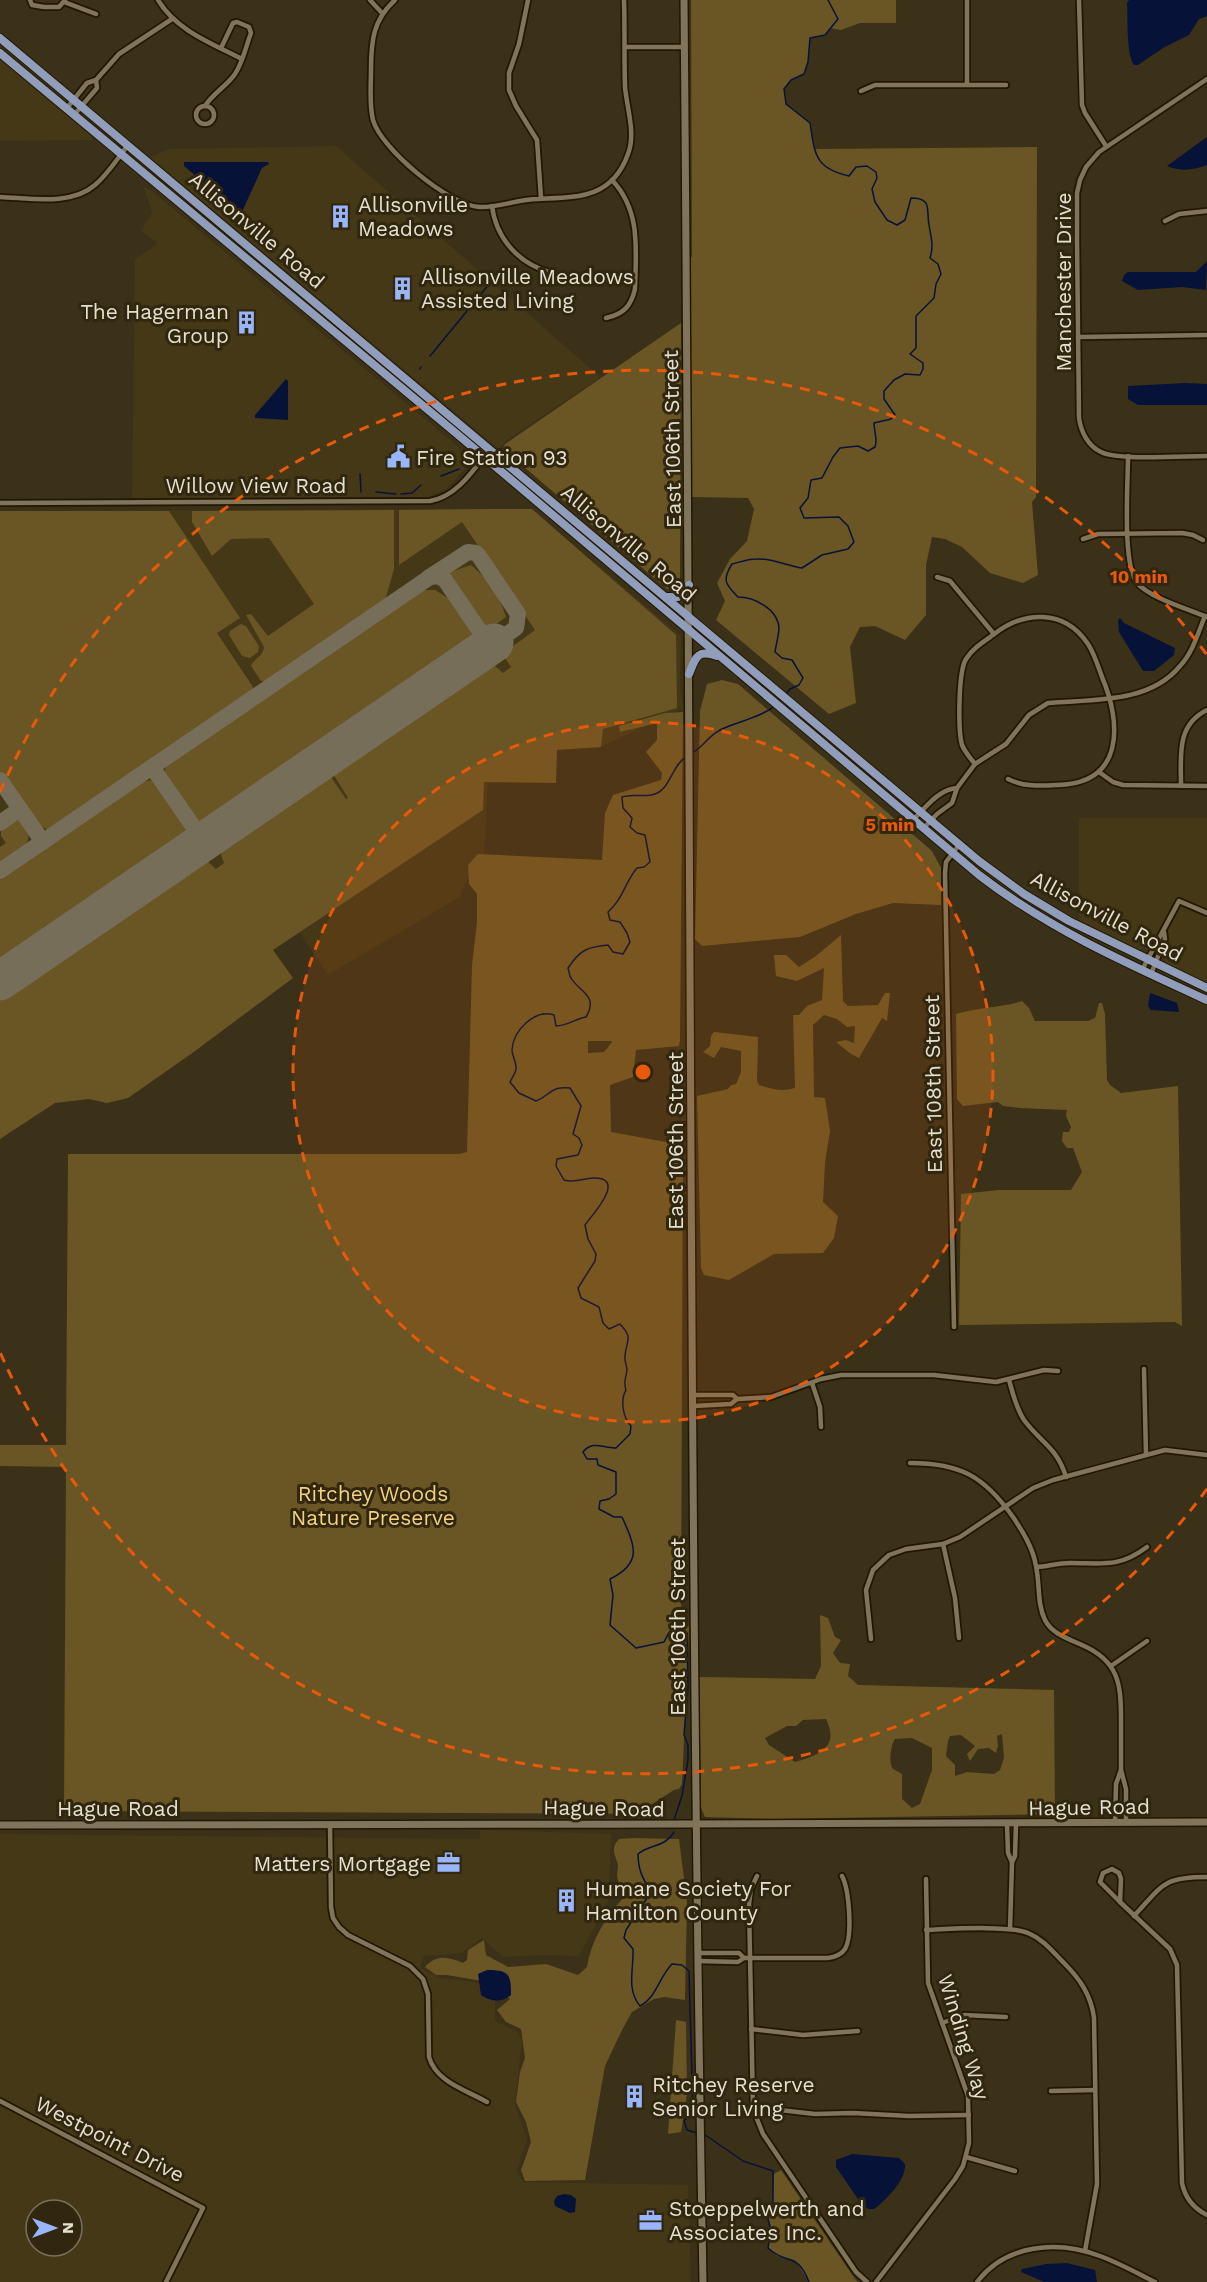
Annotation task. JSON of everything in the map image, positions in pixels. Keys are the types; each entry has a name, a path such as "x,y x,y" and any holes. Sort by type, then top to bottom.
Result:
{"main road":[{"name":"Allisonville Road","path":"0,38 959,845 1015,888 1049,910 1207,988"},
{"name":"Allisonville Road","path":"0,53 484,457 952,854 1034,914 1067,933 1207,1000"},
{"path":"666,597 679,596 689,585"},
{"path":"689,674 696,658 702,653 719,657"}],"street":[{"path":"30,0 32,5 44,8 59,7 65,1 96,14"},
{"path":"158,0 172,19 189,32 242,59"},
{"path":"370,0 382,13"},
{"path":"395,0 382,13 374,28 371,45 373,120 386,144 446,195 471,206 492,206 541,198 585,195 600,189 612,180 623,165 631,146 625,85 624,0"},
{"path":"528,0 519,44 509,73 509,90 537,140 541,198"},
{"name":"East 106th Street","path":"684,0 690,617 695,1825 703,2282"},
{"path":"967,0 967,84"},
{"path":"1079,0 1082,105 1106,146"},
{"path":"67,108 87,83 96,80 119,54 172,19"},
{"path":"205,106 234,75 242,59 251,33 245,24 233,23 221,48"},
{"path":"625,47 684,46"},
{"path":"74,115 97,88 96,80"},
{"name":"Manchester Drive","path":"1128,456 1100,451 1086,438 1078,418 1077,193 1086,167 1106,146 1207,80"},
{"path":"861,91 875,86 1006,85"},
{"path":"0,197 66,198 80,195 95,185 128,145"},
{"path":"606,318 624,311 632,300 635,289 633,214 626,197 612,180"},
{"path":"492,206 494,221 504,241 533,266 549,272"},
{"path":"1165,221 1179,214 1207,211"},
{"path":"1078,337 1207,336"},
{"name":"Willow View Road","path":"0,503 430,501 442,499 456,489 490,449"},
{"path":"923,829 952,803 957,788 975,764 1012,739 1029,715 1039,707 1048,704 1111,698 1145,690 1173,674 1190,653 1206,616 1157,596 1137,583 1129,565 1128,456 1207,456"},
{"path":"1083,539 1098,534 1128,533 1187,534 1203,540"},
{"path":"937,577 950,581 994,634"},
{"path":"975,764 966,754 961,741 961,675 965,660 1010,623 1033,616 1060,621 1081,635 1089,646 1111,698 1115,741 1109,757 1099,772 1086,780 1066,785 1024,785 1008,779"},
{"path":"1181,786 1181,744 1185,730 1197,715 1207,710"},
{"path":"1099,772 1113,782 1123,785 1207,786"},
{"path":"912,820 934,799 957,788"},
{"name":"East 108th Street","path":"954,1327 945,873 946,862 959,845"},
{"path":"1142,970 1160,935 1164,933 1179,900 1207,913"},
{"path":"1151,974 1165,939 1164,933"},
{"path":"1144,1369 1146,1455"},
{"path":"693,1406 731,1404 737,1399 771,1397 834,1376 934,1375 986,1382 1010,1380 1044,1370 1058,1371"},
{"path":"1010,1380 1022,1417 1054,1451 1066,1476"},
{"path":"812,1383 820,1407 821,1427"},
{"path":"693,1395 733,1395 737,1399"},
{"path":"871,1639 866,1590 876,1566 889,1555 943,1544 964,1535 1033,1488 1066,1476 1172,1450 1207,1455"},
{"path":"910,1463 943,1464 967,1472 988,1487 1006,1507 1026,1539 1037,1567 1041,1609 1050,1627 1058,1634 1094,1651 1111,1666 1119,1682 1121,1697 1121,1770 1126,1789 1126,1823"},
{"path":"943,1544 954,1590 959,1638"},
{"path":"1037,1567 1069,1563 1113,1564 1129,1559 1147,1547"},
{"path":"1111,1666 1147,1641"},
{"path":"1115,1823 1116,1784 1121,1770"},
{"name":"Hague Road","path":"0,1825 1207,1822"},
{"path":"330,1824 331,1907 336,1923 348,1935 410,1966 419,1974 428,1990 429,2057 433,2067 444,2079 487,2102"},
{"path":"1007,1824 1008,1853 1012,1862"},
{"path":"1010,1929 1012,1862 1015,1856 1016,1824"},
{"path":"1120,1902 1120,1876 1114,1870 1108,1870 1101,1875 1101,1885 1170,1950 1177,1965 1182,2183 1189,2200 1207,2215"},
{"path":"757,1876 750,1894 747,1958 753,2109 768,2142 856,2272 867,2282"},
{"path":"697,1957 738,1962 747,1958 828,1958 841,1953 847,1945 848,1937 848,1892 842,1876"},
{"path":"1134,1916 1168,1882 1184,1877 1207,1877"},
{"name":"Winding Way","path":"876,2282 955,2179 966,2157 969,2138 965,2086 928,1983 926,1879"},
{"path":"926,1930 1010,1929 1024,1931 1039,1938 1071,1970 1084,1987 1094,2018 1097,2184 1085,2251"},
{"path":"697,1957 739,1953 747,1958"},
{"path":"942,2023 964,2015 1006,2018"},
{"path":"751,2029 803,2035 858,2031"},
{"path":"1051,2091 1095,2090"},
{"name":"Westpoint Drive","path":"0,2101 203,2208 166,2282"},
{"path":"753,2109 814,2114 969,2115"},
{"path":"966,2157 1015,2171"},
{"path":"977,2282 996,2262 1020,2251 1051,2248 1085,2251 1106,2258 1146,2280 1155,2282"}],"shaded area":[{"path":"0,60 91,136 92,140 0,141"},
{"path":"336,146 598,375 598,379 507,440 499,449 150,157 170,149"},
{"path":"144,187 153,192 474,460 446,489 429,497 132,498 135,259 157,242 141,231 152,213"},
{"path":"531,509 681,636 680,686 683,708 599,748 556,748 555,782 488,783 484,857 475,861 460,897 328,975 298,930 0,1133 0,511"},
{"path":"1079,818 1207,818 1207,984 1168,965 1163,958 1144,949 1136,950 1079,922"},
{"path":"480,1830 611,1834 609,1900 579,1956 503,1957 482,1938 462,1953 424,1956 420,1968 440,1978 476,1982 495,1991 495,2021 517,2031 522,2040 515,2105 527,2139 517,2171 523,2182 688,2185 691,2282 0,2282 0,1834 480,1839"}],"green space":[{"path":"691,0 896,0 896,23 860,23 841,30 830,28 825,35 810,38 808,62 804,74 791,80 784,89 786,104 810,123 815,149 1037,147 1036,497 1032,502 1038,575 1023,583 990,573 962,547 945,539 932,537 926,565 926,615 905,640 875,626 860,627 850,647 856,703 829,714 716,620 725,601 717,583 730,559 747,541 754,509 748,498 691,497 689,257 692,257"},
{"path":"681,323 680,585 676,591 667,589 503,449 505,444"},
{"path":"532,509 676,635 677,708 603,729 601,747 557,750 556,783 484,782 483,810 273,950 293,978 191,1054 128,1098 107,1103 89,1099 55,1103 0,1139 0,998 198,862 207,861 216,869 224,863 221,855 224,844 327,774 346,799 348,798 332,770 485,665 495,666 503,673 511,667 502,654 535,630 462,522 399,565 399,510"},
{"path":"394,510 394,569 385,601 268,681 261,681 251,666 264,647 246,615 251,614 268,636 314,604 269,538 231,539 212,556 192,522 192,511"},
{"path":"0,511 169,511 240,618 217,633 253,687 251,693 50,830 38,826 0,771"},
{"path":"471,565 493,588 506,617 487,631 447,573"},
{"path":"425,590 435,590 451,600 472,628 469,644 210,821 201,822 194,818 165,776 165,769 170,761 415,594"},
{"path":"241,624 246,626 259,646 258,652 250,658 242,656 229,635 230,631"},
{"path":"722,680 738,684 932,851 941,868 941,905 893,903 856,914 800,937 702,946 695,939 700,711 707,684"},
{"name":"Ritchey Woods Nature Preserve","path":"683,712 680,1041 679,1046 636,1050 633,1077 610,1085 611,1132 683,1145 681,1617 689,1627 682,1784 679,1789 649,1806 649,1814 64,1811 66,1467 0,1466 0,1445 66,1445 68,1154 459,1154 467,1152 472,965 477,922 477,894 469,884 468,865 478,854 602,860 605,813 613,795 661,780 662,773 646,752 657,740 657,723 620,732 619,726 665,713","holes":["588,1041 612,1041 604,1052 588,1053"]},
{"path":"152,780 157,783 186,825 186,832 182,840 0,965 0,878 141,782"},
{"path":"19,820 29,833 27,845 0,865 0,847 6,843 1,836 1,831 13,821"},
{"path":"841,935 843,1001 848,1006 878,1005 885,993 890,993 887,1021 882,1018 859,1058 836,1042 846,1040 854,1043 855,1026 847,1027 837,1019 824,1015 813,1025 814,1097 825,1098 830,1131 825,1163 823,1202 838,1216 834,1238 823,1253 774,1254 729,1280 704,1275 701,1268 697,1096 728,1089 731,1085 736,1084 741,1072 741,1051 721,1047 714,1058 703,1052 710,1046 714,1032 758,1037 757,1081 759,1085 781,1090 795,1088 793,1015 799,1015 807,1006 822,1000 824,968 797,981 776,976 774,955 786,955 799,967"},
{"path":"1022,1001 1029,1008 1035,1021 1088,1021 1095,1018 1099,1003 1102,1003 1105,1014 1107,1080 1110,1085 1121,1093 1178,1086 1182,1326 1175,1322 959,1325 961,1194 999,1190 1071,1190 1082,1172 1073,1148 1067,1148 1062,1141 1063,1132 1069,1132 1071,1127 1066,1116 1067,1110 1020,1108 1003,1106 998,1102 963,1106 957,1099 956,1014"},
{"path":"820,1615 828,1618 835,1637 841,1640 833,1653 840,1663 850,1664 848,1676 858,1685 1054,1690 1055,1814 775,1819 705,1817 701,1808 699,1677 815,1679 821,1666","holes":["826,1719 830,1729 829,1743 819,1753 795,1762 769,1745 765,1738 787,1726 796,1726 803,1720","1002,1734 1004,1758 1000,1770 994,1774 967,1772 955,1776 955,1765 946,1756 950,1736 961,1735 975,1746 967,1754 970,1761 978,1749 989,1748 996,1753 997,1736","912,1738 932,1748 932,1770 920,1804 912,1808 902,1799 902,1774 891,1766 892,1745 895,1739"]},
{"path":"619,1839 679,1839 687,1902 685,2000 664,1997 654,1999 632,2012 622,2030 605,2066 585,2180 525,2181 521,2170 531,2142 526,2122 516,2102 520,2072 525,2058 521,2029 506,2022 497,2010 510,1999 494,1983 436,1975 425,1967 438,1958 463,1963 467,1960 468,1950 484,1940 486,1955 508,1967 546,1964 578,1975 587,1967 600,1930 623,1898 617,1878 618,1865 614,1852 615,1846"},
{"path":"676,2020 686,2022 687,2094 681,2132 668,2134"},
{"path":"781,2170 858,2282 809,2282 795,2260 777,2256 768,2248 771,2231 768,2219 772,2207 774,2174"}],"water":[{"path":"1129,0 1207,0 1207,16 1199,19 1189,35 1163,48 1138,65 1134,65 1129,45 1127,3"},
{"path":"1207,137 1207,165 1187,170 1167,166"},
{"path":"184,162 268,162 269,164 262,168 241,214 184,166"},
{"path":"1207,261 1206,290 1182,287 1138,290 1122,281 1128,272 1196,272"},
{"path":"286,379 288,381 288,420 255,418 255,415"},
{"path":"1207,384 1207,405 1138,405 1128,399 1128,386"},
{"path":"1120,618 1124,623 1175,648 1174,655 1154,671 1143,671 1119,632 1118,620"},
{"path":"1150,993 1177,1003 1179,1012 1151,1010 1148,1006"},
{"path":"487,1970 504,1972 507,1975 511,1995 496,2001 481,1995 478,1974"},
{"path":"852,2154 899,2158 905,2164 905,2170 899,2183 874,2209 868,2209 860,2202 836,2167 836,2160"},
{"path":"564,2194 576,2199 575,2212 570,2213 555,2206 554,2201 557,2196"},
{"path":"1067,2263 1095,2270 1097,2282 1044,2282 1021,2272 1022,2269 1046,2264"}],"waterway":[{"path":"786,694 790,689 799,685 803,678 792,660 782,658 775,652 779,630 778,621 764,605 751,599 738,597 726,582 727,574 732,564 753,559 802,568 822,555 848,549 854,542 848,526 839,517 804,518 800,508 808,498 811,480 822,478 840,448 858,446 868,451 875,447 874,423 891,419 895,415 884,399 884,391 894,380 905,374 920,375 923,363 910,354 916,348 916,316 934,298 936,284 941,274 938,264 930,258 932,242 926,203 923,200 911,198 905,220 897,225 887,220 875,202 872,189 877,178 876,172 867,166 856,167 849,176 829,169 818,158 815,151 810,123 786,104 784,89 791,80 804,74 808,62 810,38 825,35 838,19 828,0"},
{"path":"430,356 490,283"},
{"path":"441,476 459,469"},
{"path":"360,474 361,492"},
{"path":"401,494 412,493 421,485"},
{"path":"376,492 396,494"},
{"path":"692,753 717,732 764,713 774,706"},
{"path":"674,1820 682,1796 688,1760 688,1745 684,1735 688,1687 687,1633 681,1627 674,1628 664,1642 636,1648 610,1625 613,1595 610,1579 628,1567 632,1560 633,1545 622,1517 614,1517 599,1509 600,1501 616,1494 616,1472 598,1465 597,1459 587,1459 583,1452 594,1445 616,1448 630,1434 631,1426 623,1409 626,1390 627,1333 620,1324 609,1329 603,1323 599,1307 581,1298 578,1288 595,1261 596,1254 588,1239 585,1225 605,1197 608,1184 603,1179 593,1178 564,1180 556,1166 557,1159 578,1155 582,1145 579,1138 573,1134 581,1106 570,1088 558,1088 536,1101 519,1093 510,1082 516,1069 512,1052 513,1043 516,1035 526,1023 533,1018 547,1014 554,1015 556,1026 586,1017 589,1010 589,999 574,983 568,968 576,957 589,948 608,945 613,952 623,954 630,942 620,922 610,920 608,912 617,902 637,868 644,867 650,862 645,835 637,833 630,827 632,818 623,808 622,797 651,795 660,791 686,757"},
{"path":"674,1832 666,1841 638,1854 642,1874 651,1892 626,1930 624,1938 633,1949 632,1986 640,2006 654,1992 672,1964 682,1965 689,1971 693,2111 684,2121 687,2130 697,2133"},
{"path":"704,2134 743,2161 773,2171 773,2203 768,2219 771,2230 768,2248 781,2257 796,2262 805,2272 809,2282"}],"taxiway":[{"path":"428,578 468,552 476,553 518,614 516,628 494,643"},
{"path":"0,871 430,577 439,576 445,580 490,646"},
{"path":"152,767 204,842"},
{"path":"0,780 43,842"},
{"path":"0,823 20,809"}],"runway":[{"path":"0,981 494,643"}],"place":[{"name":"Allisonville Meadows","path":"340,216"},
{"name":"Allisonville Meadows Assisted Living","path":"403,288"},
{"name":"The Hagerman Group","path":"247,323"},
{"name":"Fire Station 93","path":"398,457"},
{"name":"Matters Mortgage","path":"449,1863"},
{"name":"Humane Society For Hamilton County","path":"567,1900"},
{"name":"Ritchey Reserve Senior Living","path":"634,2096"},
{"name":"Stoeppelwerth and Associates Inc.","path":"651,2220"}]}
